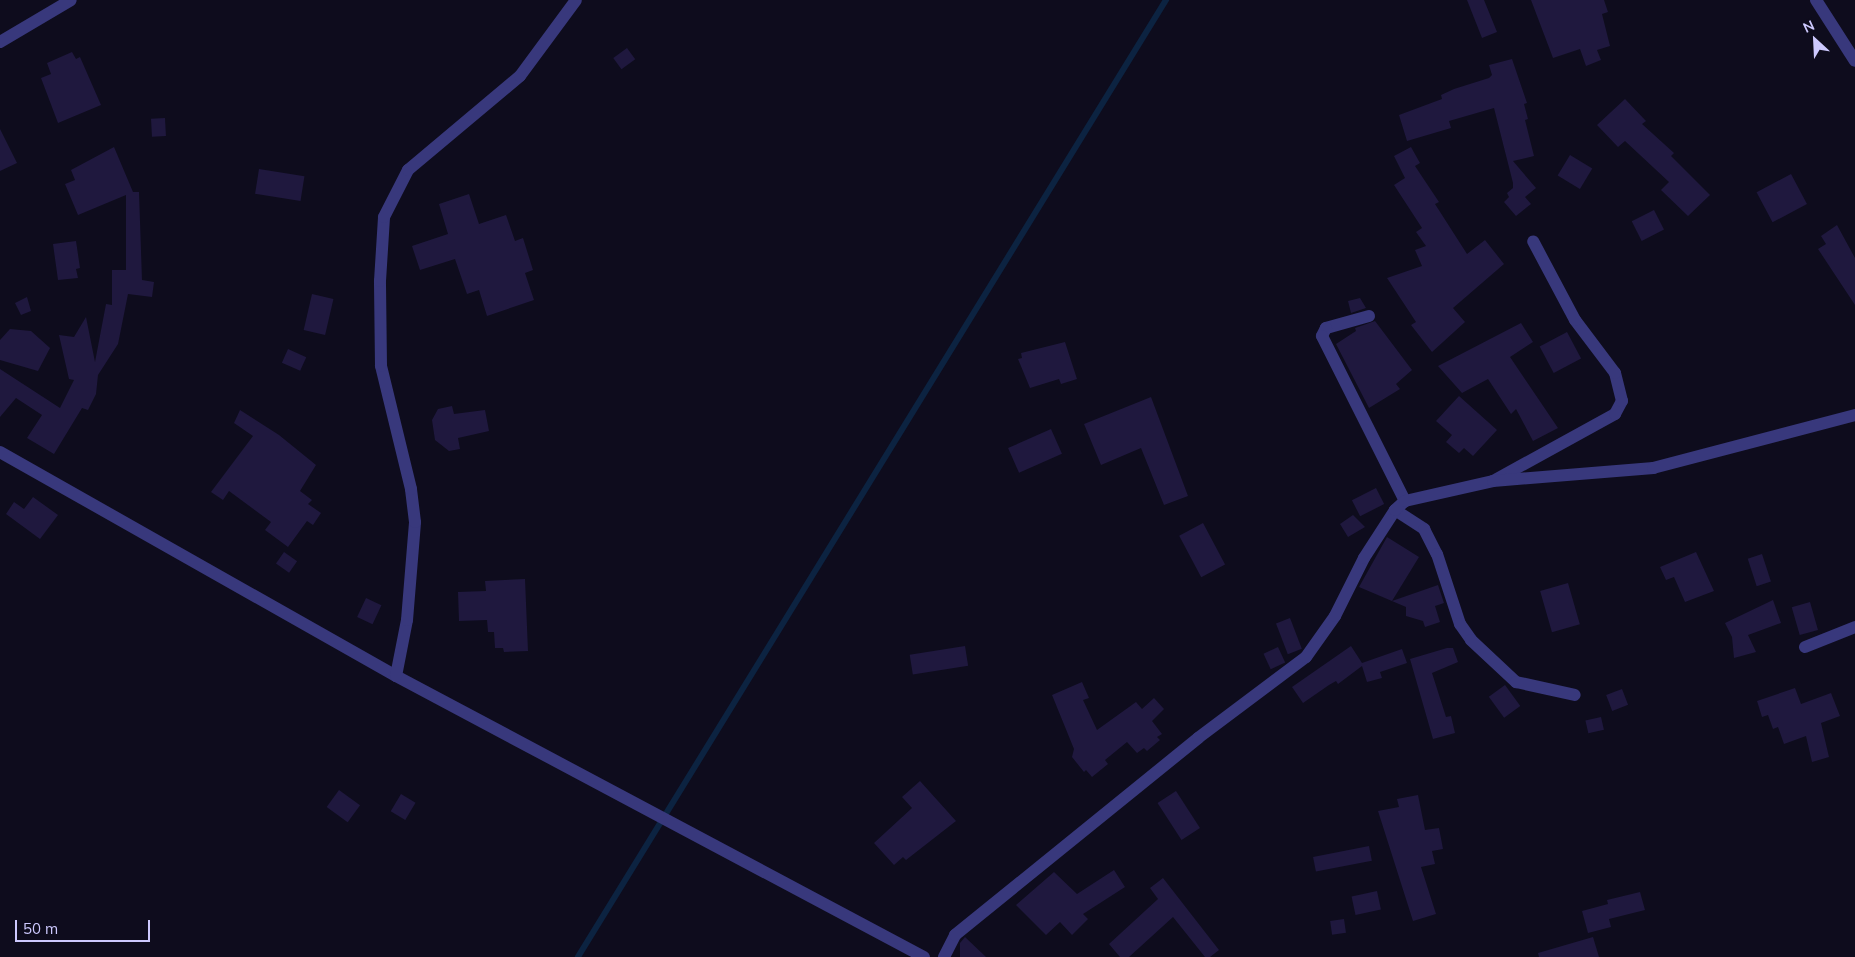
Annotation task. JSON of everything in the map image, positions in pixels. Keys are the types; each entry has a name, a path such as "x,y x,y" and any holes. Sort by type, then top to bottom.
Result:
{"street":[{"path":"0,42 71,0"},
{"path":"396,676 407,620 415,522 411,489 381,366 380,281 384,217 408,170 520,76 576,0"},
{"path":"1816,0 1855,61"},
{"path":"1493,481 1615,414 1622,401 1615,373 1575,320 1533,241"},
{"path":"1369,316 1326,328 1322,336 1400,506 1424,529 1437,554 1460,624 1471,640 1516,682 1576,695"},
{"path":"944,957 955,935 1198,738 1306,657 1323,637 1364,558 1400,506 1493,481 1653,468 1855,415"},
{"path":"0,452 396,676 924,957"},
{"path":"1805,647 1855,627"}],"building":[{"path":"1467,0 1484,0 1497,32 1482,38"},
{"path":"1531,0 1604,0 1608,12 1602,14 1610,46 1597,50 1601,60 1586,66 1580,49 1553,58"},
{"path":"627,48 635,59 621,69 613,58"},
{"path":"72,52 76,59 80,57 101,105 58,123 41,78 51,74 47,63"},
{"path":"1512,59 1527,103 1524,104 1528,119 1525,120 1534,156 1513,161 1536,188 1525,197 1531,204 1516,216 1504,202 1509,197 1507,193 1513,188 1513,183 1494,108 1449,121 1451,128 1407,141 1399,115 1442,99 1441,95 1454,89 1489,78 1492,75 1489,65"},
{"path":"1625,99 1646,121 1642,124 1674,153 1671,156 1710,195 1688,216 1661,190 1669,182 1625,141 1618,147 1597,125"},
{"path":"165,118 166,136 152,137 151,119"},
{"path":"0,129 17,163 0,171"},
{"path":"114,147 133,192 139,192 142,280 154,282 152,297 128,294 118,344 98,375 96,394 88,410 82,408 54,454 27,438 42,415 16,398 0,417 0,369 60,408 74,380 69,379 59,335 74,337 86,317 95,362 106,304 112,305 112,270 126,270 126,195 78,215 65,184 75,180 71,170"},
{"path":"1411,147 1420,163 1415,166 1439,202 1435,204 1467,254 1485,240 1504,264 1453,308 1465,322 1432,352 1411,325 1416,322 1387,278 1422,266 1415,250 1426,246 1416,232 1422,228 1394,185 1405,178 1394,156"},
{"path":"1570,155 1592,168 1580,189 1558,176"},
{"path":"259,169 304,176 301,201 255,194"},
{"path":"1791,174 1807,204 1773,222 1757,192"},
{"path":"469,194 479,224 506,215 515,241 523,238 533,270 525,273 534,300 487,316 479,290 467,294 455,259 420,270 412,246 448,234 439,204"},
{"path":"1654,210 1664,230 1642,241 1632,221"},
{"path":"1837,225 1855,258 1855,305 1818,249 1826,244 1821,236"},
{"path":"76,241 80,268 76,269 78,278 58,280 53,244"},
{"path":"312,294 333,299 325,335 304,330"},
{"path":"27,297 31,311 21,315 15,303"},
{"path":"1360,298 1366,308 1351,313 1348,301"},
{"path":"1375,321 1412,370 1396,384 1400,389 1369,408 1336,344 1356,331 1355,328"},
{"path":"1521,323 1533,342 1510,357 1558,428 1533,441 1516,409 1511,414 1488,379 1462,393 1438,366"},
{"path":"10,329 31,331 50,348 38,371 0,360 0,340"},
{"path":"1567,332 1581,358 1554,373 1540,347"},
{"path":"1065,342 1077,379 1061,384 1059,379 1030,388 1018,359 1022,358 1021,353"},
{"path":"288,349 306,357 300,371 282,363"},
{"path":"1459,396 1497,430 1473,456 1464,448 1459,453 1446,442 1452,435 1436,421"},
{"path":"1151,397 1188,496 1164,505 1141,448 1101,465 1084,424"},
{"path":"452,406 454,414 485,410 489,431 458,438 460,449 449,451 435,440 432,420 438,409"},
{"path":"240,410 279,435 316,465 300,491 312,500 308,504 321,513 313,525 307,521 288,547 265,530 271,522 229,491 223,500 211,492 253,436 234,423"},
{"path":"1051,429 1062,454 1019,473 1008,448"},
{"path":"1376,488 1384,504 1360,516 1352,500"},
{"path":"33,497 58,515 40,539 6,514 14,502 24,509"},
{"path":"1353,515 1365,527 1348,537 1340,524"},
{"path":"1203,523 1225,564 1201,577 1179,536"},
{"path":"1387,537 1419,557 1392,601 1438,585 1444,603 1435,606 1440,622 1425,627 1423,621 1406,616 1406,607 1359,587"},
{"path":"284,552 297,561 289,573 276,563"},
{"path":"1696,552 1714,591 1685,602 1674,577 1666,580 1660,567"},
{"path":"1762,554 1771,582 1757,586 1748,559"},
{"path":"525,579 528,651 504,652 503,648 495,648 494,632 488,632 487,620 459,621 458,592 486,591 485,581"},
{"path":"1568,583 1580,624 1552,632 1540,591"},
{"path":"366,598 381,605 373,624 357,617"},
{"path":"1773,600 1781,623 1748,635 1756,652 1734,658 1732,637 1725,623"},
{"path":"1810,602 1818,630 1800,635 1792,607"},
{"path":"1290,618 1302,649 1288,654 1276,623"},
{"path":"965,646 968,666 913,675 910,655"},
{"path":"1351,646 1362,663 1402,649 1407,663 1380,672 1382,678 1367,682 1362,666 1338,684 1336,681 1303,703 1292,687"},
{"path":"1278,647 1285,662 1271,669 1263,654"},
{"path":"1453,648 1458,662 1432,673 1446,717 1451,716 1455,733 1433,739 1410,659"},
{"path":"1082,682 1089,698 1083,700 1097,730 1136,702 1142,709 1154,698 1164,709 1152,721 1162,734 1157,737 1160,740 1147,751 1144,748 1137,753 1127,742 1105,760 1108,764 1092,777 1086,770 1084,772 1072,757 1074,749 1052,695"},
{"path":"1505,685 1520,706 1504,718 1489,697"},
{"path":"1795,688 1801,704 1831,693 1840,716 1821,723 1829,757 1812,762 1806,736 1784,744 1778,727 1773,729 1768,715 1762,717 1757,701"},
{"path":"1622,689 1628,705 1612,711 1606,695"},
{"path":"1601,717 1604,730 1588,733 1585,721"},
{"path":"920,781 956,821 906,860 903,857 894,865 874,843 912,808 902,797"},
{"path":"339,790 360,805 348,822 327,807"},
{"path":"1176,791 1200,828 1182,840 1158,803"},
{"path":"401,794 416,803 405,820 391,811"},
{"path":"1418,795 1425,830 1439,828 1443,849 1432,851 1435,864 1421,867 1436,914 1413,921 1378,811 1399,807 1397,799"},
{"path":"1369,846 1372,861 1316,872 1313,857"},
{"path":"1114,870 1125,887 1083,914 1088,919 1072,935 1060,922 1046,935 1016,905 1054,872 1077,894"},
{"path":"1163,878 1219,950 1210,957 1205,957 1173,917 1129,957 1120,957 1109,944 1158,899 1150,888"},
{"path":"1377,891 1381,910 1356,915 1352,896"},
{"path":"1640,892 1645,910 1609,919 1611,927 1588,933 1582,911 1608,904 1607,900"},
{"path":"1344,919 1346,933 1332,935 1330,921"},
{"path":"965,937 986,957 960,957 960,943"},
{"path":"1593,937 1599,957 1539,957 1538,953"}],"waterway":[{"path":"578,957 1166,0"}]}
